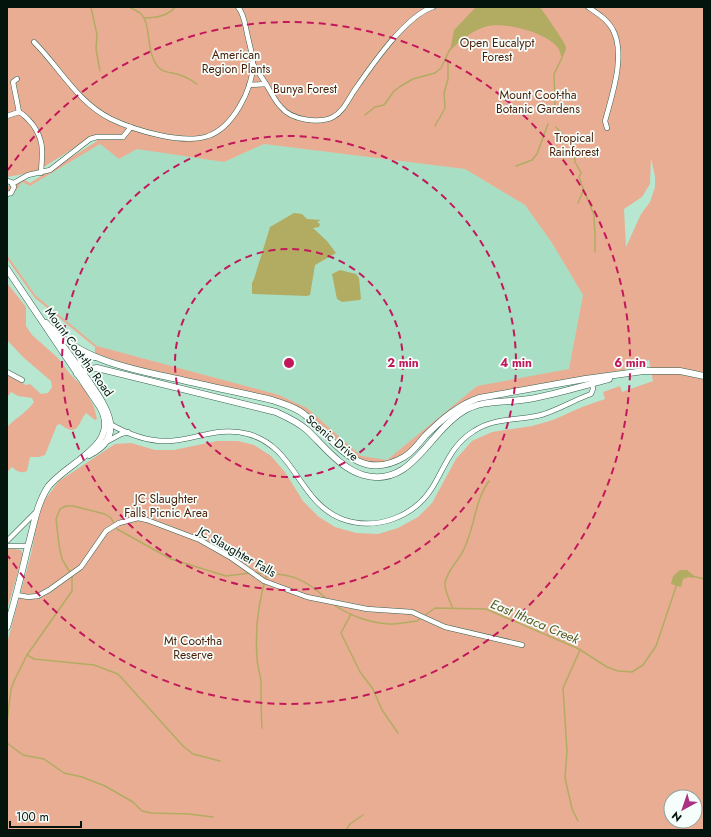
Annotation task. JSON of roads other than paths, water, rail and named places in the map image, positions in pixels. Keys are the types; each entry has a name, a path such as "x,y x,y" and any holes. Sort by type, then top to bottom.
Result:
{"main road":[{"name":"Mount Coot-tha Road","path":"7,270 80,373 108,422"},
{"name":"Mount Coot-tha Road","path":"35,310 78,366"},
{"name":"Scenic Drive","path":"46,323 60,336 104,360"},
{"name":"Scenic Drive","path":"78,366 82,360 89,356 128,368 272,400 296,409 305,415 343,452 359,462 373,465 384,464 403,458 411,452 443,419 470,401 585,379 626,374"},
{"path":"78,366 80,373"},
{"name":"Scenic Drive","path":"80,373 97,368 276,412 301,426 347,468 362,475 372,477 391,476 407,468 451,421 471,407 482,404 535,398 626,374"},
{"path":"626,374 680,370 704,376"},
{"path":"585,379 592,383"},
{"path":"77,461 97,451 104,444 109,434 108,422"},
{"path":"7,627 17,595 28,546 42,497 52,482 100,441 108,422"}],"street":[{"path":"239,7 245,25 253,64 282,108 290,114 311,120 321,120 333,117 343,108 378,58 402,30 427,9 433,7"},
{"path":"588,7 602,16 613,30 618,48 616,80 605,121 607,128"},
{"path":"34,42 82,99 94,110 131,127 191,140 218,133 226,124 241,103 249,85 253,64"},
{"path":"17,80 13,82 13,87 19,112"},
{"path":"249,85 266,84"},
{"path":"7,116 19,112 25,115 42,140 41,173"},
{"path":"12,184 28,175 50,170 90,139 97,137 123,137 131,127"},
{"path":"7,181 12,184"},
{"path":"7,194 13,191 12,184"},
{"path":"7,372 22,380"},
{"path":"108,422 148,439 160,441 178,440 230,431 254,436 269,444 284,456 313,499 324,509 352,522 378,523 399,517 421,502 431,489 454,448 473,431 498,420 539,415 592,393 592,383"},
{"path":"104,444 121,434 130,432"},
{"path":"7,541 38,511"},
{"name":"JC Slaughter Falls","path":"17,595 28,597 38,596 49,590 74,570 82,566 102,535 113,526 138,518 148,520 200,540 266,582 307,597 367,609 412,612 445,628 522,646"},
{"path":"7,546 28,546"}],"waterway":[{"path":"91,7 97,35 96,49 100,71"},
{"path":"129,7 140,13 144,18 148,30 151,53 158,67 166,72 185,77 197,84"},
{"path":"144,18 161,16 169,13 175,7"},
{"path":"365,115 375,107 384,105 394,91 401,86 413,79 435,73 441,68 450,49"},
{"path":"553,114 555,105 554,74 562,58"},
{"path":"439,119 445,108 444,93 448,79 448,63 446,60"},
{"path":"435,126 438,120"},
{"path":"516,166 532,160 537,154 548,124"},
{"path":"556,127 573,147 575,162 581,173 579,177 581,182"},
{"path":"581,183 594,215"},
{"path":"578,203 583,191"},
{"path":"594,216 595,237"},
{"path":"595,238 595,252"},
{"path":"452,607 445,589 446,579 467,542 477,506 489,481"},
{"name":"East Ithaca Creek","path":"7,723 11,689 15,679 27,655 72,591 72,576 62,559 59,545 56,519 60,509 66,506 73,506 105,514 111,518 117,529 171,559 226,576 250,573"},
{"name":"East Ithaca Creek","path":"256,573 287,575 303,581 328,600"},
{"path":"262,728 261,681 257,660 257,625 267,574"},
{"name":"East Ithaca Creek","path":"692,576 704,579"},
{"name":"East Ithaca Creek","path":"424,616 435,608 486,609 579,649 607,667 618,671 632,672 643,665 656,646 677,584"},
{"name":"East Ithaca Creek","path":"333,604 345,612 374,622 392,624 417,621 421,618"},
{"path":"351,614 341,633 360,672 373,689 382,710 398,733"},
{"path":"578,821 572,809 565,778 567,751 563,688 580,650"},
{"path":"27,655 34,659 94,665 118,674 183,746 193,754 220,761"},
{"path":"7,743 23,755 44,759 64,773 82,777 105,786 133,802 142,811 151,813 189,814 213,817"},
{"path":"346,830 350,824 363,815"}],"park label":[{"name":"Open Eucalypt Forest","path":"497,50"},
{"name":"American Region Plants","path":"236,62"},
{"name":"Bunya Forest","path":"305,89"},
{"name":"Mount Coot-tha Botanic Gardens","path":"538,102"},
{"name":"Tropical Rainforest","path":"574,145"},
{"name":"JC Slaughter Falls Picnic Area","path":"166,506"},
{"name":"Mt Coot-tha Reserve","path":"193,648"}]}
